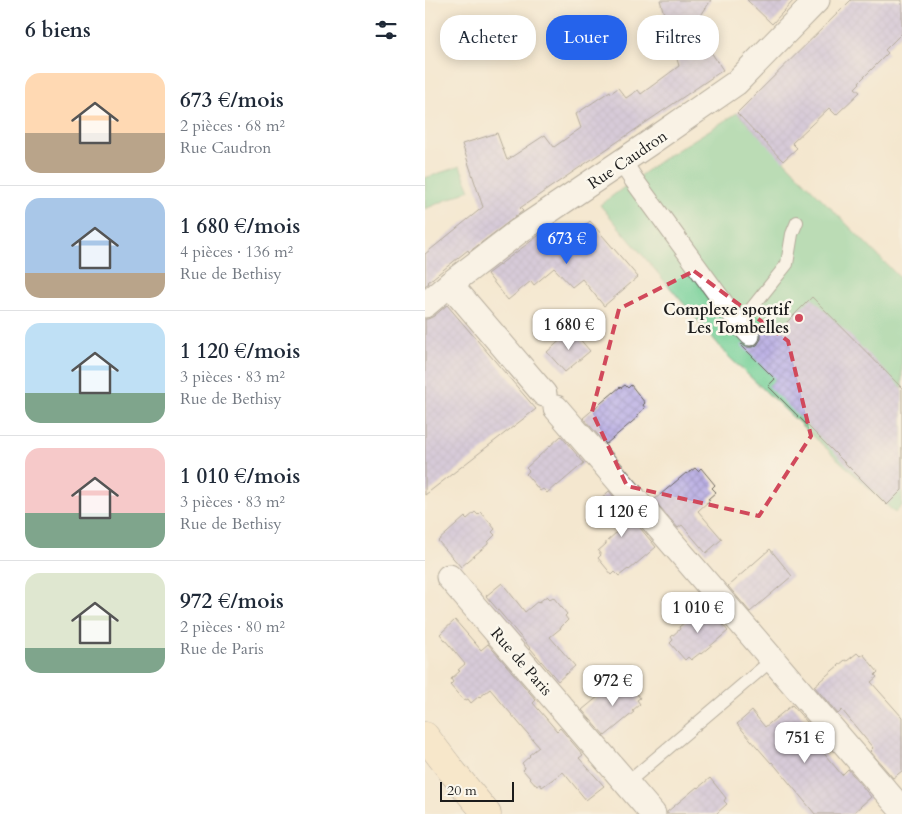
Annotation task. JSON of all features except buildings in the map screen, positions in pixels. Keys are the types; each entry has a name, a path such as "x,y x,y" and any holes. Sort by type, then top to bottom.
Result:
{"main road":[{"path":"425,736 487,814"}],"street":[{"name":"Rue Caudron","path":"425,305 519,231 736,83 817,0"},
{"path":"622,162 745,330"},
{"path":"450,284 902,810"},
{"name":"Rue de Paris","path":"449,577 653,814"}],"lane":[{"path":"745,330 787,264 792,234 797,222"},
{"path":"627,783 773,659"}],"highlighted area":[{"path":"694,271 788,341 811,436 759,516 627,486 592,412 619,309"}],"green space":[{"name":"Complexe sportif Les Tombelles","path":"737,113 902,280 902,506 895,513 729,357 600,205 661,160"},
{"path":"460,166 470,190 425,209 425,178"}],"place":[{"name":"Complexe sportif Les Tombelles","path":"799,318"}]}
